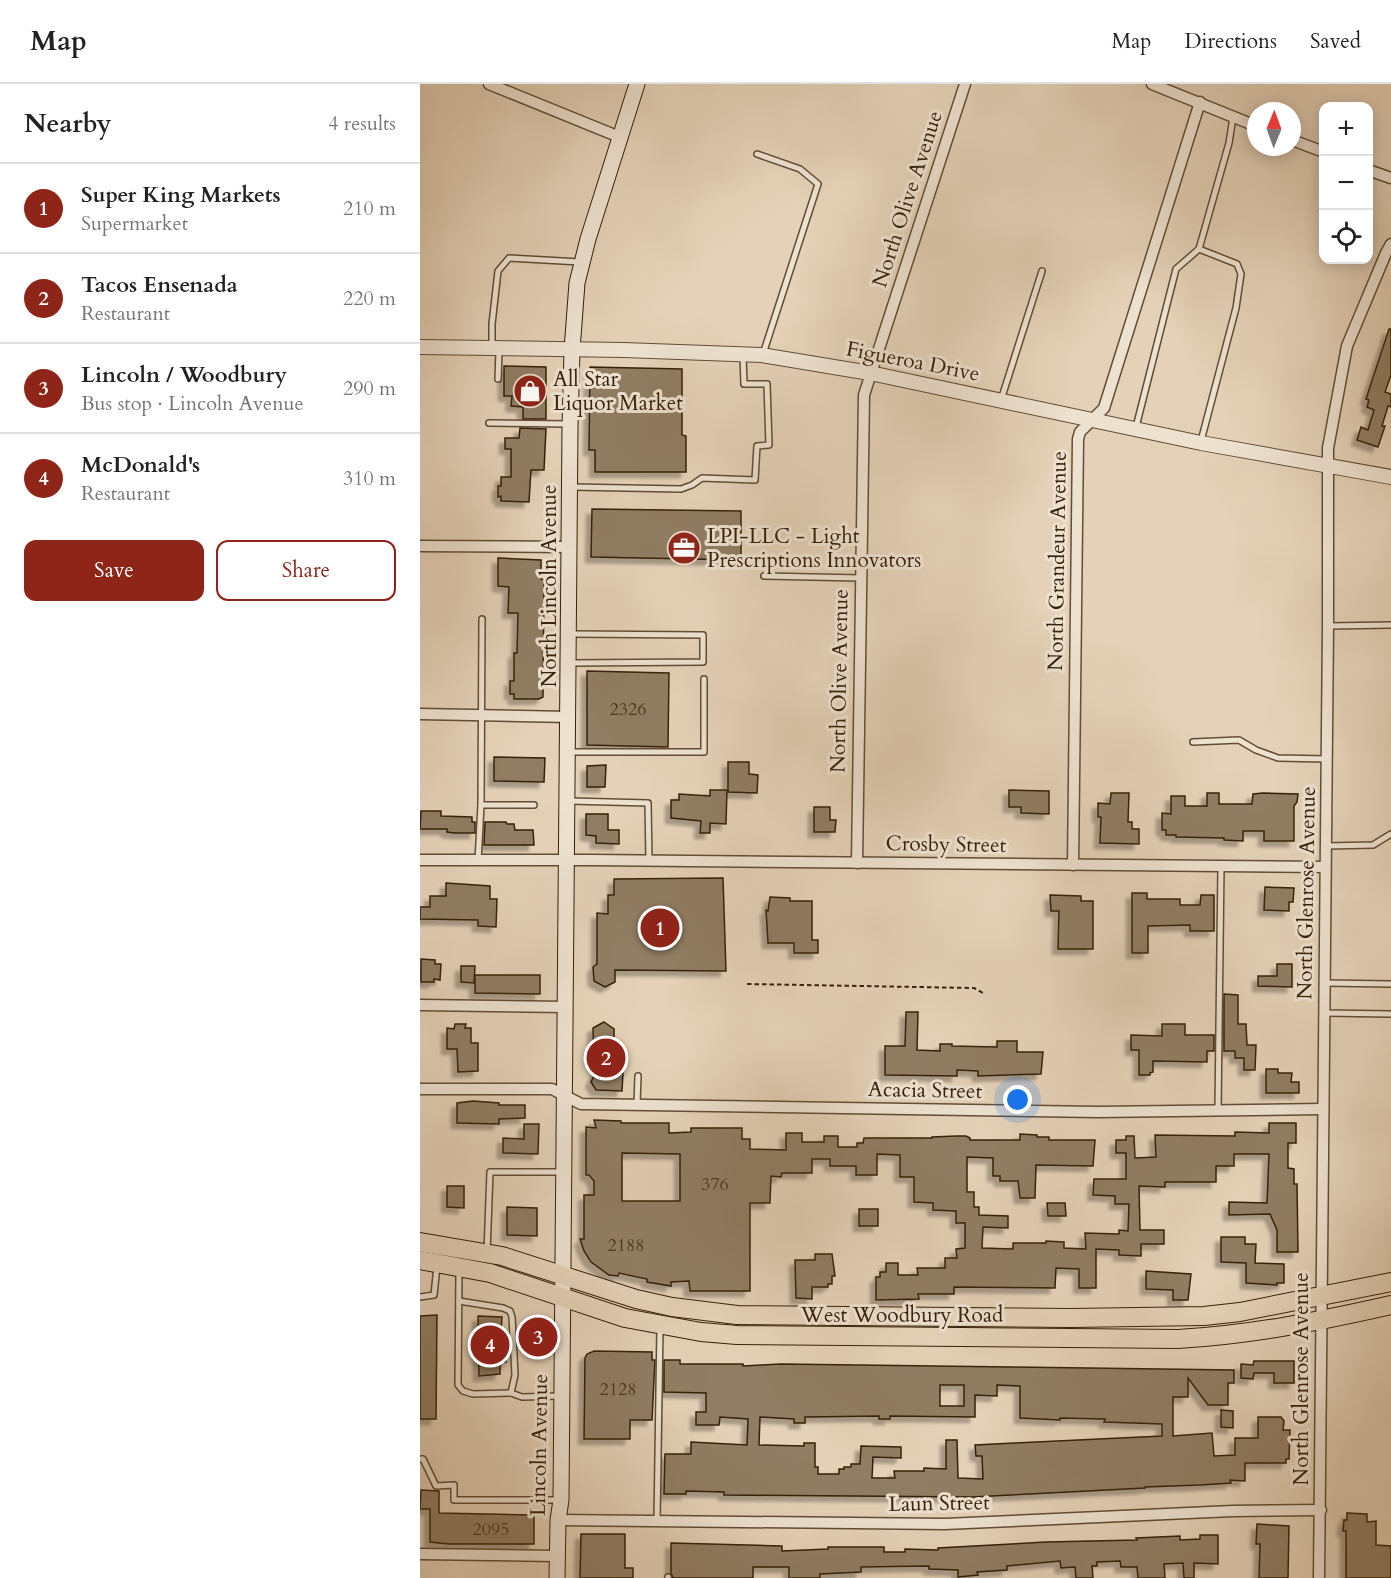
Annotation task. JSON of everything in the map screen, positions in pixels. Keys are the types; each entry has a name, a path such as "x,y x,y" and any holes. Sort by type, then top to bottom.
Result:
{"main road":[{"name":"North Lincoln Avenue","path":"565,1098 570,424 574,301 582,262 637,84"},
{"name":"Lincoln Avenue","path":"557,1578 558,1520 561,1500 565,1098"},
{"name":"West Woodbury Road","path":"420,1242 487,1253 636,1299 683,1309 737,1315 1163,1318 1240,1312 1391,1282"},
{"name":"West Woodbury Road","path":"429,1261 489,1273 625,1318 660,1326 701,1332 775,1336 1179,1339 1243,1334 1321,1321 1391,1305"}],"street":[{"path":"489,84 621,138"},
{"name":"North Olive Avenue","path":"856,863 864,395 965,84"},
{"path":"1152,84 1247,122"},
{"name":"North Grandeur Avenue","path":"1073,865 1078,439 1080,432 1090,420 1104,408 1200,102"},
{"path":"1301,143 1319,150"},
{"path":"1373,172 1391,178"},
{"name":"North Glenrose Avenue","path":"1319,1578 1328,448 1347,346 1391,244"},
{"name":"Figueroa Drive","path":"420,348 762,355 870,373 1201,443 1391,477"},
{"path":"420,546 570,547"},
{"path":"420,714 569,717"},
{"name":"Crosby Street","path":"420,860 1325,867"},
{"path":"420,1005 565,1007"},
{"name":"Acacia Street","path":"420,1089 552,1089 565,1098 581,1104 1106,1112 1322,1109"},
{"name":"Laun Street","path":"558,1520 945,1524 1233,1510 1321,1510"},
{"path":"420,1554 557,1556"}],"lane":[{"path":"1136,429 1176,269 1198,249 1229,143 1233,117"},
{"path":"757,154 800,169 818,184 762,355"},
{"path":"1198,249 1237,264 1241,274 1236,308 1201,443"},
{"path":"498,379 492,324 498,271 509,258 582,262"},
{"path":"1001,400 1042,271"},
{"path":"570,487 681,489 702,478 755,480 758,446 769,445 767,384 744,384 743,354"},
{"path":"489,423 570,424"},
{"path":"764,576 860,578"},
{"path":"478,861 481,805 482,619"},
{"path":"1328,626 1391,625"},
{"path":"569,634 703,635 703,662 569,663"},
{"path":"568,752 704,752 704,679"},
{"path":"1193,742 1239,740 1256,750 1278,758 1327,759"},
{"path":"568,801 648,803 649,862"},
{"path":"481,805 534,805"},
{"path":"1326,846 1373,845 1391,834"},
{"path":"1218,1111 1221,866"},
{"path":"1324,983 1391,984"},
{"path":"1324,1013 1391,1014"},
{"path":"638,1076 638,1104"},
{"path":"487,1253 490,1172 564,1172"},
{"path":"420,1297 434,1295 429,1261"},
{"path":"459,1267 458,1385 463,1391 472,1394 511,1393 522,1397 562,1396"},
{"path":"459,1301 510,1311 515,1375 511,1393"},
{"path":"657,1521 660,1326"},
{"path":"420,1459 423,1459 435,1485 454,1485 454,1500 561,1500"}],"path":[{"path":"747,984 974,988 986,994"}],"building":[{"path":"1389,329 1391,329 1391,375 1385,392 1391,394 1391,407 1388,406 1382,426 1385,426 1378,447 1357,440 1361,427 1368,430 1374,410 1367,407 1369,400 1366,399"},
{"path":"504,366 546,367 546,419 523,419 523,407 511,406 512,396 504,396"},
{"path":"590,367 682,369 682,435 686,436 686,472 595,472 595,450 589,450"},
{"path":"520,428 546,429 544,470 531,470 529,502 501,501 501,496 498,497 498,486 501,486 501,477 511,477 511,449 505,449 505,438 519,438"},
{"path":"592,509 741,511 741,560 591,557"},
{"path":"498,558 541,560 541,579 544,580 543,697 539,699 514,699 514,694 510,694 510,681 514,681 514,653 517,653 518,613 508,613 509,587 498,586"},
{"path":"587,671 669,673 668,747 587,745"},
{"path":"494,757 545,758 544,782 494,781"},
{"path":"728,762 749,762 749,774 758,775 757,793 728,792"},
{"path":"606,765 605,787 587,787 587,766"},
{"path":"710,790 727,790 726,824 710,823 710,833 700,833 701,821 671,818 671,800 679,800 679,794 710,796"},
{"path":"1009,790 1049,791 1049,814 1021,813 1021,807 1009,807"},
{"path":"1111,793 1129,793 1128,822 1132,822 1132,829 1139,829 1139,844 1100,843 1101,817 1098,817 1098,803 1110,804"},
{"path":"1207,793 1219,793 1219,804 1252,804 1253,794 1298,794 1294,806 1294,841 1264,841 1264,831 1243,831 1243,841 1166,835 1166,830 1162,830 1162,813 1171,814 1171,796 1185,796 1185,806 1207,806"},
{"path":"814,807 830,807 830,820 836,820 835,832 814,832"},
{"path":"421,811 441,811 441,816 472,817 472,822 475,822 475,833 447,832 447,829 420,829"},
{"path":"586,814 608,814 608,830 619,830 619,844 596,843 596,836 586,835"},
{"path":"485,822 506,822 514,824 515,830 533,830 534,845 484,845"},
{"path":"723,878 726,971 615,970 615,982 605,987 594,981 593,967 597,964 597,913 608,914 608,895 614,895 614,879"},
{"path":"446,883 490,886 490,899 497,899 496,927 478,926 478,920 420,919 420,907 430,907 430,896 446,896"},
{"path":"1265,887 1294,888 1293,902 1289,902 1289,911 1264,910"},
{"path":"1132,893 1147,893 1147,899 1180,899 1180,905 1200,905 1201,895 1214,895 1214,931 1190,931 1190,925 1148,926 1148,953 1132,953"},
{"path":"1050,895 1081,896 1081,901 1093,901 1093,949 1058,949 1059,911 1051,911"},
{"path":"770,897 790,898 790,901 812,901 812,940 818,940 818,953 794,953 794,943 768,943 766,910 768,911"},
{"path":"421,959 435,960 435,964 441,964 440,980 421,982"},
{"path":"1277,964 1292,964 1292,987 1258,986 1258,976 1277,976"},
{"path":"461,966 475,966 474,983 461,982"},
{"path":"475,975 540,975 540,994 475,993"},
{"path":"1224,994 1238,995 1238,1024 1246,1024 1247,1045 1256,1045 1255,1070 1244,1070 1244,1058 1235,1058 1235,1051 1224,1051"},
{"path":"906,1012 918,1012 917,1050 940,1051 940,1044 997,1047 997,1041 1017,1041 1017,1052 1043,1052 1041,1074 978,1076 978,1071 957,1070 957,1076 885,1075 885,1046 905,1046"},
{"path":"604,1022 614,1029 614,1072 623,1073 622,1091 596,1090 591,1082 600,1064 594,1064 593,1028"},
{"path":"455,1024 466,1024 465,1028 471,1028 471,1043 478,1043 478,1071 458,1072 457,1049 447,1049 447,1028 454,1029"},
{"path":"1162,1024 1185,1024 1185,1035 1214,1035 1214,1051 1207,1051 1207,1062 1153,1061 1153,1072 1150,1075 1139,1075 1139,1050 1131,1050 1131,1035 1162,1036"},
{"path":"1266,1069 1278,1069 1278,1073 1292,1073 1291,1082 1299,1082 1299,1093 1266,1093"},
{"path":"473,1101 499,1103 499,1105 525,1105 525,1118 499,1119 499,1124 457,1123 457,1103"},
{"path":"594,1120 621,1121 621,1123 669,1123 669,1133 691,1132 691,1128 742,1128 742,1139 750,1139 750,1149 786,1150 786,1133 802,1133 802,1142 824,1142 824,1136 838,1136 838,1147 857,1147 857,1143 863,1143 864,1138 966,1136 970,1140 1020,1140 1020,1134 1049,1137 1049,1140 1095,1140 1093,1166 1036,1165 1035,1198 1020,1198 1018,1181 1000,1181 1000,1176 993,1176 993,1158 967,1157 967,1192 974,1192 974,1207 979,1207 979,1215 1008,1216 1008,1228 983,1227 982,1248 1013,1249 1013,1243 1046,1243 1046,1241 1064,1242 1064,1248 1086,1249 1085,1233 1119,1234 1119,1230 1128,1231 1129,1204 1115,1204 1115,1196 1093,1195 1094,1179 1126,1179 1126,1153 1116,1153 1116,1140 1126,1140 1126,1136 1134,1136 1135,1158 1156,1157 1155,1135 1235,1136 1235,1132 1269,1133 1269,1123 1296,1123 1296,1143 1288,1143 1288,1168 1294,1169 1294,1184 1297,1184 1298,1252 1277,1252 1277,1230 1270,1214 1229,1215 1229,1202 1267,1203 1269,1154 1234,1154 1234,1166 1216,1166 1216,1182 1165,1182 1165,1187 1139,1186 1140,1230 1164,1230 1164,1244 1141,1244 1141,1256 1119,1255 1119,1250 1096,1249 1096,1288 1079,1288 1079,1269 1056,1268 1055,1288 954,1287 954,1294 918,1294 919,1299 876,1300 876,1277 880,1277 880,1272 886,1272 886,1263 898,1263 898,1275 918,1275 917,1268 945,1268 945,1258 957,1258 956,1249 965,1248 965,1223 956,1223 956,1211 933,1210 933,1203 914,1202 914,1177 900,1177 900,1155 877,1154 877,1175 856,1175 856,1166 830,1166 830,1159 812,1159 812,1173 782,1173 781,1177 771,1176 770,1203 750,1203 750,1291 690,1291 689,1281 671,1282 671,1286 647,1282 647,1279 619,1273 618,1276 609,1275 591,1262 584,1251 580,1239 584,1239 584,1195 594,1195 594,1181 586,1175 586,1127 596,1128","holes":["622,1153 680,1154 680,1201 622,1201"]},
{"path":"524,1124 539,1124 538,1154 503,1153 503,1138 524,1139"},
{"path":"447,1186 464,1186 464,1208 447,1207"},
{"path":"1047,1203 1065,1203 1066,1216 1048,1216"},
{"path":"507,1207 537,1208 537,1236 507,1235"},
{"path":"859,1209 878,1209 878,1226 859,1226"},
{"path":"1221,1237 1245,1237 1245,1244 1256,1244 1255,1263 1284,1264 1284,1283 1277,1283 1277,1285 1246,1283 1246,1263 1221,1262"},
{"path":"815,1254 832,1254 835,1276 832,1276 832,1284 828,1284 828,1287 812,1287 812,1299 796,1298 795,1260 815,1260"},
{"path":"1146,1271 1191,1274 1188,1300 1173,1300 1173,1290 1146,1289"},
{"path":"437,1315 436,1419 420,1419 420,1316"},
{"path":"478,1316 502,1317 501,1332 506,1332 506,1362 500,1362 500,1374 479,1376"},
{"path":"594,1351 652,1352 652,1360 655,1360 652,1420 630,1420 630,1439 584,1439 585,1358 587,1354"},
{"path":"664,1360 680,1360 680,1364 743,1364 743,1366 781,1364 1234,1370 1234,1383 1228,1383 1228,1405 1208,1405 1188,1378 1188,1397 1173,1397 1173,1436 1212,1433 1214,1456 1235,1455 1235,1438 1258,1438 1258,1417 1281,1417 1284,1421 1283,1430 1290,1430 1289,1459 1286,1459 1286,1463 1245,1463 1245,1481 1230,1480 1231,1483 1200,1485 972,1497 724,1495 724,1492 686,1491 686,1494 664,1494 665,1454 691,1454 691,1442 747,1445 748,1419 720,1417 719,1425 696,1425 696,1412 706,1412 706,1393 664,1392","holes":["940,1385 964,1385 964,1406 940,1406","997,1385 1020,1386 1020,1418 1105,1419 1104,1422 1162,1424 1162,1436 975,1445 976,1456 982,1456 983,1479 958,1478 957,1440 946,1440 946,1469 924,1468 924,1471 894,1471 895,1478 872,1478 873,1457 901,1458 901,1447 861,1446 860,1464 851,1464 851,1467 839,1469 839,1474 818,1474 818,1467 815,1467 815,1443 804,1443 804,1446 759,1445 760,1417 794,1419 794,1423 805,1423 805,1417 879,1416 879,1419 890,1419 890,1416 975,1417 975,1395 997,1396"]},
{"path":"1254,1361 1294,1361 1294,1383 1274,1383 1274,1373 1254,1373 1253,1379 1241,1378 1241,1364 1253,1365"},
{"path":"1221,1410 1233,1411 1233,1428 1221,1427"},
{"path":"421,1490 439,1491 439,1513 534,1515 534,1544 430,1542 430,1509 420,1509"},
{"path":"1347,1513 1367,1514 1367,1522 1376,1521 1376,1545 1391,1546 1391,1578 1346,1578 1346,1531 1343,1531"},
{"path":"1257,1524 1289,1526 1288,1578 1259,1578 1260,1544 1256,1544"},
{"path":"581,1534 625,1534 625,1568 633,1568 633,1578 580,1578"},
{"path":"1200,1535 1218,1535 1218,1564 1194,1563 1194,1578 1184,1578 1183,1563 1164,1564 1165,1578 1138,1578 1137,1567 1121,1567 1120,1561 1097,1562 1097,1566 1092,1566 1093,1578 1076,1578 1075,1567 1061,1568 1060,1561 1007,1566 1007,1570 977,1572 978,1575 958,1577 958,1570 929,1569 929,1566 861,1567 861,1572 820,1574 820,1578 789,1578 789,1567 753,1567 753,1578 673,1578 671,1573 671,1543 782,1546 782,1551 828,1549 828,1547 884,1547 884,1552 905,1552 905,1549 938,1550 938,1548 1137,1540 1136,1538 1180,1536 1180,1540 1200,1539"}],"place":[{"name":"All Star Liquor Market","path":"530,391"},
{"name":"LPI-LLC - Light Prescriptions Innovators","path":"684,548"},
{"name":"Super King Markets","path":"660,928"},
{"name":"Tacos Ensenada","path":"606,1058"},
{"name":"Lincoln / Woodbury","path":"538,1337"},
{"name":"McDonald's","path":"490,1345"}]}
